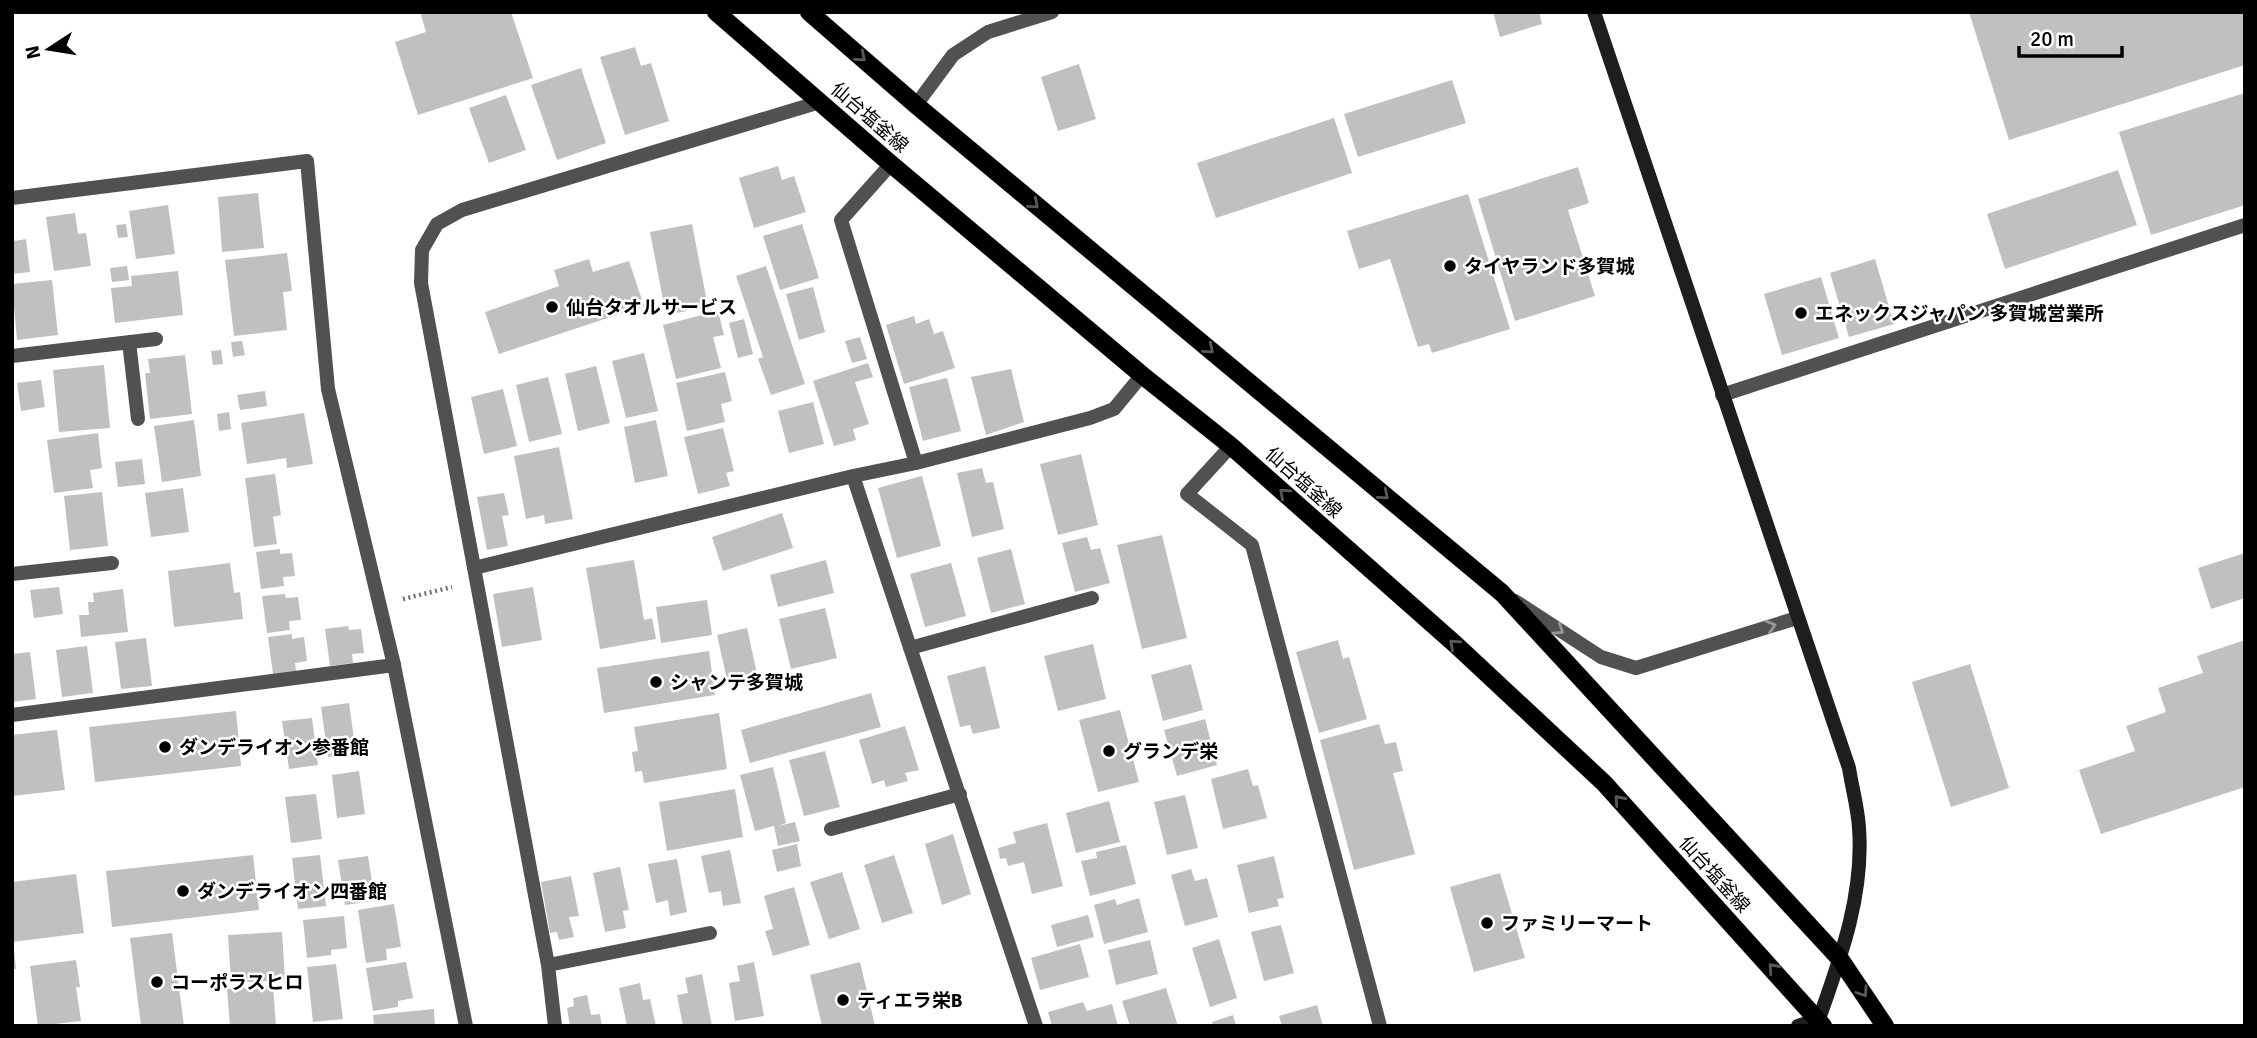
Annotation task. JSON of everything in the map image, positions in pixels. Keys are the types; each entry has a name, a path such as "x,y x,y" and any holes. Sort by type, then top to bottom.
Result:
{"main road":[{"name":"仙台塩釜線","path":"716,12 891,164 1142,375 1231,446 1455,644 1604,783 1821,1022"},
{"name":"仙台塩釜線","path":"809,12 916,105 1502,593 1840,959 1885,1026"}],"street":[{"path":"916,105 953,55 988,32 1052,12"},
{"path":"1594,12 1849,768 1859,828 1856,894 1821,1022 1798,1026"},
{"path":"555,1026 548,965 421,283 422,250 437,224 462,210 820,102"},
{"path":"12,198 307,161 328,388 394,664 466,1026"},
{"path":"891,164 841,220 916,463"},
{"path":"1722,395 2245,225"},
{"path":"12,356 156,339"},
{"path":"129,342 138,419"},
{"path":"474,568 916,463 1090,418 1114,409 1142,375"},
{"path":"1231,446 1186,494 1252,545 1380,1026"},
{"path":"853,476 1036,1026"},
{"path":"12,574 112,563"},
{"path":"1502,593 1601,657 1636,668 1797,618"},
{"path":"910,648 1092,598"},
{"path":"12,715 394,664"},
{"path":"831,829 960,794"},
{"path":"548,965 710,933"}],"path":[{"path":"397,600 457,586"}],"building":[{"path":"420,12 511,12 533,78 418,115 395,42 426,32"},
{"path":"1493,12 1539,12 1542,24 1500,37"},
{"path":"1969,12 2245,12 2245,65 2009,140"},
{"path":"635,47 641,66 651,63 669,121 625,135 600,57"},
{"path":"1079,64 1096,119 1058,131 1041,77"},
{"path":"581,68 606,143 557,160 531,85"},
{"path":"1452,80 1466,123 1358,157 1344,114"},
{"path":"2245,93 2245,205 2151,235 2119,132"},
{"path":"506,95 526,150 489,163 469,108"},
{"path":"1334,118 1352,173 1216,218 1197,163"},
{"path":"778,166 782,180 794,176 806,212 754,228 739,178"},
{"path":"1578,167 1589,203 1568,210 1595,296 1515,321 1478,199"},
{"path":"2118,170 2137,225 2005,269 1987,214"},
{"path":"258,193 264,248 222,252 218,197"},
{"path":"1468,194 1510,329 1432,353 1429,344 1418,347 1390,259 1359,269 1347,231"},
{"path":"168,205 175,254 136,259 129,211"},
{"path":"75,213 78,234 86,233 91,266 54,271 46,217"},
{"path":"126,224 128,237 118,238 116,225"},
{"path":"692,224 708,307 666,315 650,232"},
{"path":"802,224 819,278 780,290 763,236"},
{"path":"12,236 15,241 26,239 30,272 12,274"},
{"path":"287,253 292,291 283,292 287,330 234,336 225,260"},
{"path":"589,259 593,272 629,261 644,306 499,354 485,312 559,286 554,270"},
{"path":"1875,259 1894,324 1849,337 1830,273"},
{"path":"127,266 129,280 112,282 110,268"},
{"path":"766,266 805,384 771,395 758,359 763,357 736,276"},
{"path":"178,271 183,315 115,323 111,288 132,286 131,276"},
{"path":"1821,277 1839,338 1782,355 1764,294"},
{"path":"52,280 58,335 17,340 12,284"},
{"path":"813,287 825,332 799,340 786,294"},
{"path":"718,311 724,335 713,337 721,368 676,379 663,325"},
{"path":"914,316 916,324 929,319 934,334 943,331 955,368 904,384 886,325"},
{"path":"744,319 753,354 738,358 729,323"},
{"path":"860,337 867,359 852,363 845,341"},
{"path":"242,341 245,355 233,357 231,342"},
{"path":"221,350 223,364 213,365 211,351"},
{"path":"644,353 658,411 626,418 612,361"},
{"path":"185,355 192,414 150,419 145,373 150,373 148,359"},
{"path":"868,363 873,377 855,382 869,424 853,429 856,440 834,446 813,381"},
{"path":"104,365 110,428 59,432 53,370"},
{"path":"596,366 610,423 578,431 565,374"},
{"path":"1011,369 1024,422 986,435 971,377"},
{"path":"725,372 732,401 721,404 725,422 687,431 676,383"},
{"path":"548,377 562,434 529,442 516,385"},
{"path":"947,378 961,431 923,441 909,387"},
{"path":"41,380 45,407 21,411 17,383"},
{"path":"503,389 517,446 484,454 471,397"},
{"path":"265,391 267,406 240,410 237,395"},
{"path":"813,402 824,444 789,453 778,411"},
{"path":"229,412 231,429 219,431 217,414"},
{"path":"304,413 313,464 287,468 286,458 247,464 241,423"},
{"path":"194,420 201,476 162,482 154,426"},
{"path":"656,420 668,476 635,483 624,427"},
{"path":"723,428 734,471 726,473 730,486 698,494 684,437"},
{"path":"98,433 102,468 90,470 93,488 54,493 47,440"},
{"path":"559,447 573,519 545,524 544,515 526,519 514,456"},
{"path":"1081,454 1098,525 1058,535 1040,464"},
{"path":"142,459 145,484 118,487 115,462"},
{"path":"982,468 986,483 993,482 1004,529 972,537 957,473"},
{"path":"275,474 281,515 273,517 277,544 254,547 245,478"},
{"path":"922,476 941,546 897,558 878,488"},
{"path":"183,488 189,532 151,537 145,493"},
{"path":"102,492 108,546 70,550 64,496"},
{"path":"504,493 509,515 502,516 508,546 487,550 477,497"},
{"path":"782,513 793,548 723,571 712,537"},
{"path":"1162,535 1187,638 1142,649 1117,545"},
{"path":"1087,537 1091,550 1100,548 1110,583 1075,592 1062,543"},
{"path":"280,549 280,554 292,553 295,576 283,577 284,586 261,589 256,552"},
{"path":"1011,549 1025,604 991,613 977,558"},
{"path":"2245,553 2245,598 2211,609 2198,568"},
{"path":"634,560 644,620 652,618 656,639 600,649 586,568"},
{"path":"826,560 834,593 778,607 770,575"},
{"path":"230,563 234,593 240,592 243,619 174,627 168,571"},
{"path":"951,563 966,616 925,627 910,574"},
{"path":"59,587 63,614 34,618 30,590"},
{"path":"533,587 542,640 502,647 493,594"},
{"path":"123,589 128,632 81,637 79,615 89,615 88,602 94,602 93,593"},
{"path":"285,594 286,598 298,597 301,620 289,621 290,630 267,633 262,596"},
{"path":"707,600 712,635 661,643 656,607"},
{"path":"825,608 837,658 791,669 779,619"},
{"path":"348,626 349,630 361,629 364,653 352,654 353,663 330,666 325,629"},
{"path":"747,628 758,678 728,684 717,635"},
{"path":"292,634 292,639 304,637 307,661 295,663 296,671 273,674 268,637"},
{"path":"146,638 152,686 121,689 115,642"},
{"path":"1338,640 1343,659 1349,657 1367,719 1319,733 1296,652"},
{"path":"2245,640 2245,787 2101,834 2079,770 2135,751 2126,726 2166,712 2158,688 2203,673 2197,656"},
{"path":"1093,644 1106,699 1058,711 1044,656"},
{"path":"87,646 93,693 62,697 56,650"},
{"name":"シャンテ多賀城","path":"709,651 715,695 604,713 597,668"},
{"path":"30,652 36,699 12,702 12,654"},
{"path":"1191,664 1203,710 1163,721 1151,675"},
{"path":"1970,664 2009,788 1951,807 1912,682"},
{"path":"985,666 1000,728 973,734 970,725 960,727 947,676"},
{"path":"871,693 881,727 750,763 741,730"},
{"path":"349,703 356,753 328,757 321,707"},
{"name":"グランデ栄","path":"1120,710 1139,782 1098,792 1079,720"},
{"name":"ダンデライオン参番館","path":"236,711 241,766 95,782 89,727"},
{"path":"719,713 727,769 644,783 642,771 635,772 632,752 638,751 634,727"},
{"path":"312,718 318,765 289,769 282,721"},
{"path":"1205,719 1217,765 1177,776 1164,730"},
{"path":"1379,724 1385,744 1396,742 1403,771 1393,773 1415,854 1354,870 1320,740"},
{"path":"905,726 919,770 905,773 908,781 886,787 884,780 872,784 859,740"},
{"path":"57,730 65,790 12,796 12,735"},
{"path":"825,751 840,807 804,816 789,760"},
{"path":"773,767 786,823 778,826 795,822 800,841 778,846 774,826 755,831 740,775"},
{"path":"1248,769 1253,786 1258,785 1267,818 1223,829 1211,779"},
{"path":"359,771 365,814 337,818 332,775"},
{"path":"735,789 743,837 667,851 659,802"},
{"path":"316,794 322,839 291,843 285,797"},
{"path":"1185,795 1198,848 1167,855 1154,802"},
{"path":"1109,801 1120,842 1076,853 1066,813"},
{"path":"1047,823 1063,886 1032,894 1024,862 1008,866 1006,858 1000,859 998,848 1016,843 1013,832"},
{"path":"953,834 971,894 942,905 925,844"},
{"path":"797,844 801,866 777,872 772,850"},
{"path":"1126,845 1136,884 1090,896 1081,861 1097,858 1096,852"},
{"path":"730,850 741,903 723,906 721,891 709,893 701,856"},
{"name":"ダンデライオン四番館","path":"253,855 259,910 112,927 106,871"},
{"path":"320,855 326,906 298,909 292,858"},
{"path":"894,855 913,913 882,923 864,865"},
{"path":"368,856 375,901 345,905 338,860"},
{"path":"1274,856 1284,898 1277,899 1279,906 1249,913 1237,865"},
{"path":"677,859 687,912 670,916 668,900 656,903 648,864"},
{"path":"620,867 629,910 623,911 626,928 605,932 593,873"},
{"path":"1191,869 1195,881 1207,878 1218,917 1185,926 1171,875"},
{"path":"842,872 860,929 829,939 810,882"},
{"name":"ファミリーマート","path":"1500,873 1525,958 1474,972 1450,887"},
{"path":"76,874 84,933 12,942 12,882"},
{"path":"571,876 579,916 569,917 574,937 559,940 557,932 550,933 541,882"},
{"path":"794,887 810,945 773,956 765,931 773,929 764,896"},
{"path":"1139,898 1148,932 1104,944 1094,905 1115,899 1117,905"},
{"path":"394,904 401,947 386,949 387,960 366,963 358,910"},
{"path":"1088,915 1094,937 1057,947 1051,925"},
{"path":"344,916 347,948 331,950 331,955 307,958 303,920"},
{"path":"1281,925 1294,973 1264,981 1251,932"},
{"path":"282,932 285,980 231,983 228,935"},
{"name":"コーポラスヒロ","path":"172,933 184,1026 141,1026 130,938"},
{"path":"1219,939 1237,998 1210,1007 1192,948"},
{"path":"1150,940 1158,974 1116,985 1108,950"},
{"path":"1080,944 1089,977 1040,990 1031,958"},
{"path":"14,949 16,969 12,969"},
{"path":"76,960 80,987 76,987 81,1021 38,1026 30,966"},
{"path":"406,962 413,998 398,1001 398,1007 373,1011 366,968"},
{"path":"754,962 764,1016 735,1021 729,983 740,981 737,966"},
{"name":"ティエラ栄B","path":"860,962 875,1026 822,1026 810,975"},
{"path":"336,964 343,1019 313,1022 307,967"},
{"path":"702,974 712,1026 683,1026 677,995 688,993 685,978"},
{"path":"640,983 643,1000 650,999 656,1026 627,1026 619,988"},
{"path":"273,986 276,1026 230,1026 227,989"},
{"path":"1166,988 1178,1026 1130,1026 1122,1001"},
{"path":"587,995 591,1015 600,1014 602,1026 570,1026 567,1008 574,1006 573,998"},
{"path":"1083,1002 1087,1011 1112,1004 1118,1026 1052,1026 1048,1012"},
{"path":"1317,1005 1323,1026 1282,1026 1279,1016"},
{"path":"434,1009 435,1026 374,1026 373,1015"},
{"path":"1233,1015 1236,1026 1213,1026 1212,1022"}],"place":[{"name":"タイヤランド多賀城","path":"1450,266"},
{"name":"仙台タオルサービス","path":"552,307"},
{"name":"エネックスジャパン 多賀城営業所","path":"1801,313"},
{"name":"シャンテ多賀城","path":"656,682"},
{"name":"ダンデライオン参番館","path":"165,747"},
{"name":"グランデ栄","path":"1109,751"},
{"name":"ダンデライオン四番館","path":"183,891"},
{"name":"ファミリーマート","path":"1487,923"},
{"name":"コーポラスヒロ","path":"157,982"},
{"name":"ティエラ栄B","path":"843,1000"}]}
